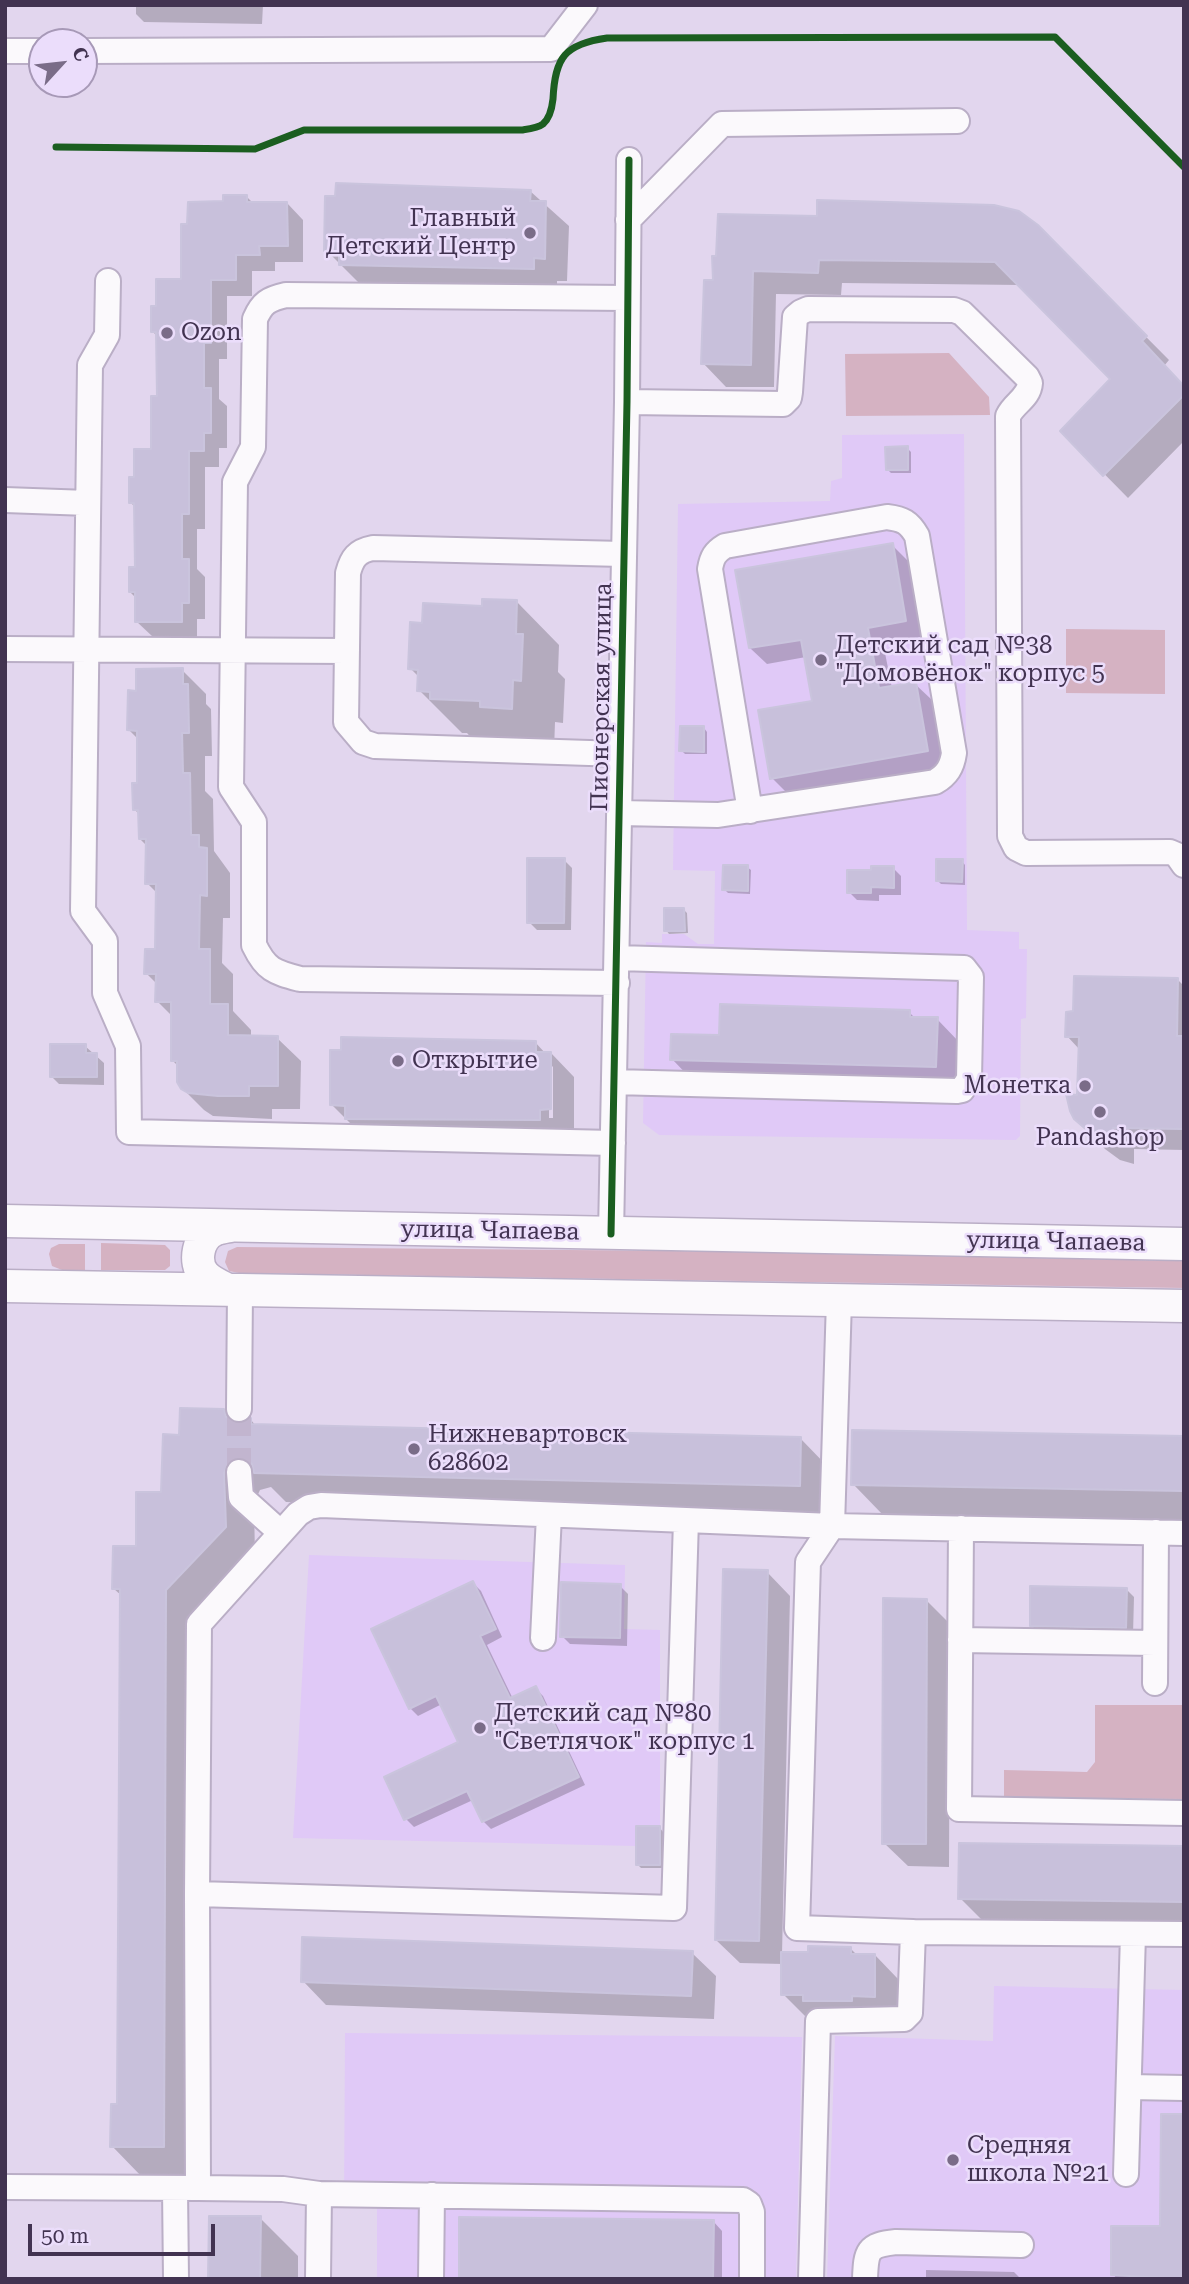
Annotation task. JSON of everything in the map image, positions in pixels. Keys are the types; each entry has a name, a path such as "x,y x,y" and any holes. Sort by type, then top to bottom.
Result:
{"main road":[{"name":"улица Чапаева","path":"5,1221 1184,1244"},
{"path":"230,1226 214,1230 207,1235 200,1246 198,1258 205,1277 234,1290"},
{"path":"5,1286 1184,1306"}],"street":[{"path":"98,51 551,50 585,5"},
{"path":"5,51 28,51"},
{"path":"628,220 722,124 957,121"},
{"name":"Пионерская улица","path":"611,1234 629,160"},
{"path":"108,281 107,335 90,365 83,911 105,942 105,993 128,1046 129,1132 613,1143"},
{"path":"617,984 300,979 278,974 262,962 254,946 254,822 231,787 235,482 253,447 255,319 261,304 271,298 286,295 627,298"},
{"path":"627,402 783,404 789,398 790,392 795,317 808,309 954,310 962,313 1030,383 1027,394 1008,416 1010,836 1016,848 1026,853 1170,852 1177,855 1184,865"},
{"path":"5,500 88,503"},
{"path":"620,813 701,816 750,811 935,782 944,776 952,764 954,754 917,537 910,524 900,518 887,517 725,546 716,551 710,569 750,811"},
{"path":"620,754 374,746 363,742 346,722 348,573 352,559 362,550 373,548 623,554"},
{"path":"5,649 347,650"},
{"path":"614,1083 957,1091 962,1090 969,1079 971,977 964,968 617,958"},
{"path":"234,1290 239,1409"},
{"path":"839,1300 832,1526 808,1562 797,1928 913,1932 1184,1934"},
{"path":"239,1472 242,1497 247,1505 280,1532"},
{"path":"176,2279 186,2189 197,1894 199,1624 298,1514 309,1507 321,1505 832,1526 1184,1533"},
{"path":"543,1638 549,1515"},
{"path":"197,1894 674,1908 686,1520"},
{"path":"961,1528 959,1809 1184,1813"},
{"path":"1155,1683 1156,1532"},
{"path":"960,1640 1155,1643"},
{"path":"811,2279 818,2021 904,2019 910,2013 913,1932"},
{"path":"1126,2174 1133,1934"},
{"path":"1129,2087 1184,2088"},
{"path":"5,2187 283,2189 319,2194 744,2200 749,2204 752,2213 752,2279"},
{"path":"318,2279 319,2194"},
{"path":"431,2279 432,2195"},
{"path":"865,2279 866,2256 872,2247 881,2243 1021,2245"}],"shaded area":[{"path":"949,353 989,397 990,415 846,416 845,354"},
{"name":"Детский сад №38 \"Домовёнок\" корпус 5","path":"964,434 967,930 1019,932 1019,949 1027,949 1026,1018 1021,1019 1020,1136 1016,1140 659,1135 643,1123 646,942 662,943 662,934 684,934 698,944 714,944 715,871 673,870 678,504 830,501 831,481 842,478 842,435"},
{"path":"1066,629 1165,630 1165,694 1066,693"},
{"path":"101,1243 165,1245 170,1250 170,1266 165,1270 101,1270"},
{"path":"59,1244 85,1244 85,1270 62,1270 52,1266 49,1254 51,1248"},
{"path":"237,1247 680,1251 1184,1261 1184,1288 239,1273 229,1271 225,1262 228,1251"},
{"name":"Детский сад №80 \"Светлячок\" корпус 1","path":"309,1555 625,1565 624,1629 660,1630 660,1826 636,1826 636,1846 293,1838"},
{"path":"1095,1705 1184,1705 1184,1799 1004,1798 1004,1770 1087,1772 1095,1762"},
{"name":"Средняя школа №21","path":"994,1986 1184,1990 1184,2279 827,2279 835,2036 993,2041"},
{"path":"345,2033 802,2037 796,2279 377,2279 377,2206 344,2206"}],"building":[{"path":"336,183 531,190 530,201 546,201 545,259 534,258 534,269 339,265 339,252 324,251 325,196 335,196"},
{"path":"223,195 247,195 247,202 287,202 288,246 259,246 260,255 236,255 236,280 211,280 211,343 204,343 204,388 211,388 211,433 204,433 204,451 189,451 189,514 182,514 182,559 189,559 189,603 182,603 182,622 135,622 135,592 129,592 129,567 135,567 134,503 129,503 129,477 134,477 134,449 151,449 151,396 157,396 156,332 151,332 151,306 156,306 156,279 181,279 181,224 187,224 188,202 223,201"},
{"path":"817,200 994,205 1019,211 1038,225 1147,336 1142,341 1184,386 1184,395 1103,476 1060,431 1110,379 995,262 819,260 818,273 753,271 751,365 701,364 704,280 713,280 712,256 716,256 718,214 817,216"},
{"path":"908,446 908,470 886,470 885,447"},
{"path":"893,543 906,621 868,628 879,688 916,682 928,751 770,779 758,710 812,701 801,640 749,648 735,570"},
{"path":"482,599 517,600 516,634 523,634 521,681 513,680 512,709 480,707 480,701 430,699 430,692 417,691 418,670 408,669 410,622 422,623 423,603 482,606"},
{"path":"183,668 183,684 188,684 189,733 182,733 183,773 190,773 191,835 199,835 199,847 207,848 207,896 200,895 199,949 210,949 210,1004 228,1004 228,1035 278,1036 278,1086 249,1086 249,1096 188,1093 181,1089 177,1082 177,1061 171,1061 171,1002 155,1002 156,974 144,974 145,949 155,949 156,884 145,884 146,839 139,839 138,810 133,810 132,783 137,783 137,731 127,730 128,690 136,691 136,669"},
{"path":"680,726 704,726 704,752 679,751"},
{"path":"527,858 565,858 564,923 527,923"},
{"path":"936,859 963,859 962,882 936,881"},
{"path":"723,865 748,865 748,891 722,890"},
{"path":"871,866 894,866 894,888 871,887 871,893 847,893 847,870 871,870"},
{"path":"664,908 684,908 685,931 664,931"},
{"path":"1074,976 1178,978 1177,1036 1184,1036 1184,1129 1113,1128 1113,1143 1096,1138 1074,1119 1066,1094 1077,1095 1079,1037 1065,1037 1066,1012 1073,1011"},
{"path":"720,1004 910,1010 910,1017 938,1017 936,1067 670,1060 671,1034 719,1035"},
{"path":"341,1037 536,1041 536,1052 551,1052 551,1109 540,1110 540,1120 345,1119 345,1106 330,1105 330,1050 341,1050"},
{"path":"50,1044 86,1044 86,1053 97,1053 97,1077 50,1077"},
{"path":"180,1408 224,1409 226,1417 238,1424 251,1418 251,1424 801,1437 800,1486 254,1473 252,1464 246,1459 237,1457 230,1460 224,1473 226,1527 166,1590 164,2147 110,2147 111,2104 117,2104 120,1589 112,1589 113,1546 136,1546 136,1492 161,1492 163,1434 179,1435"},
{"path":"852,1430 1184,1436 1184,1491 851,1485"},
{"path":"723,1569 768,1570 759,1941 715,1940"},
{"path":"473,1581 496,1629 480,1636 510,1698 536,1686 579,1777 482,1822 467,1791 404,1820 384,1777 458,1742 436,1696 409,1709 371,1629"},
{"path":"561,1582 621,1584 620,1638 560,1637"},
{"path":"1030,1586 1127,1588 1126,1628 1030,1626"},
{"path":"883,1598 927,1599 926,1844 882,1844"},
{"path":"636,1826 660,1826 660,1865 636,1865"},
{"path":"959,1843 1184,1846 1184,1902 958,1899"},
{"path":"302,1937 693,1951 691,1996 301,1982"},
{"path":"808,1946 851,1947 851,1954 875,1954 875,1997 852,1996 852,2001 803,2001 803,1995 781,1995 781,1952 808,1952"},
{"path":"1161,2114 1184,2114 1184,2279 1111,2275 1111,2226 1160,2226"},
{"path":"209,2216 261,2216 260,2279 208,2279"},
{"path":"459,2217 714,2220 713,2279 459,2279"}],"tunnel":[{"path":"239,1409 239,1472"}],"cycle path":[{"path":"56,147 255,149 304,130 530,129 543,124 549,116 556,73 565,55 581,44 607,38 1055,37 1184,167"},
{"path":"611,1234 629,160"}],"place":[{"name":"Главный Детский Центр","path":"530,233"},
{"name":"Ozon","path":"167,333"},
{"name":"Детский сад №38 \"Домовёнок\" корпус 5","path":"821,660"},
{"name":"Открытие","path":"398,1061"},
{"name":"Монетка","path":"1085,1086"},
{"name":"Pandashop","path":"1100,1112"},
{"name":"Нижневартовск 628602","path":"414,1449"},
{"name":"Детский сад №80 \"Светлячок\" корпус 1","path":"480,1728"},
{"name":"Средняя школа №21","path":"953,2160"}]}
